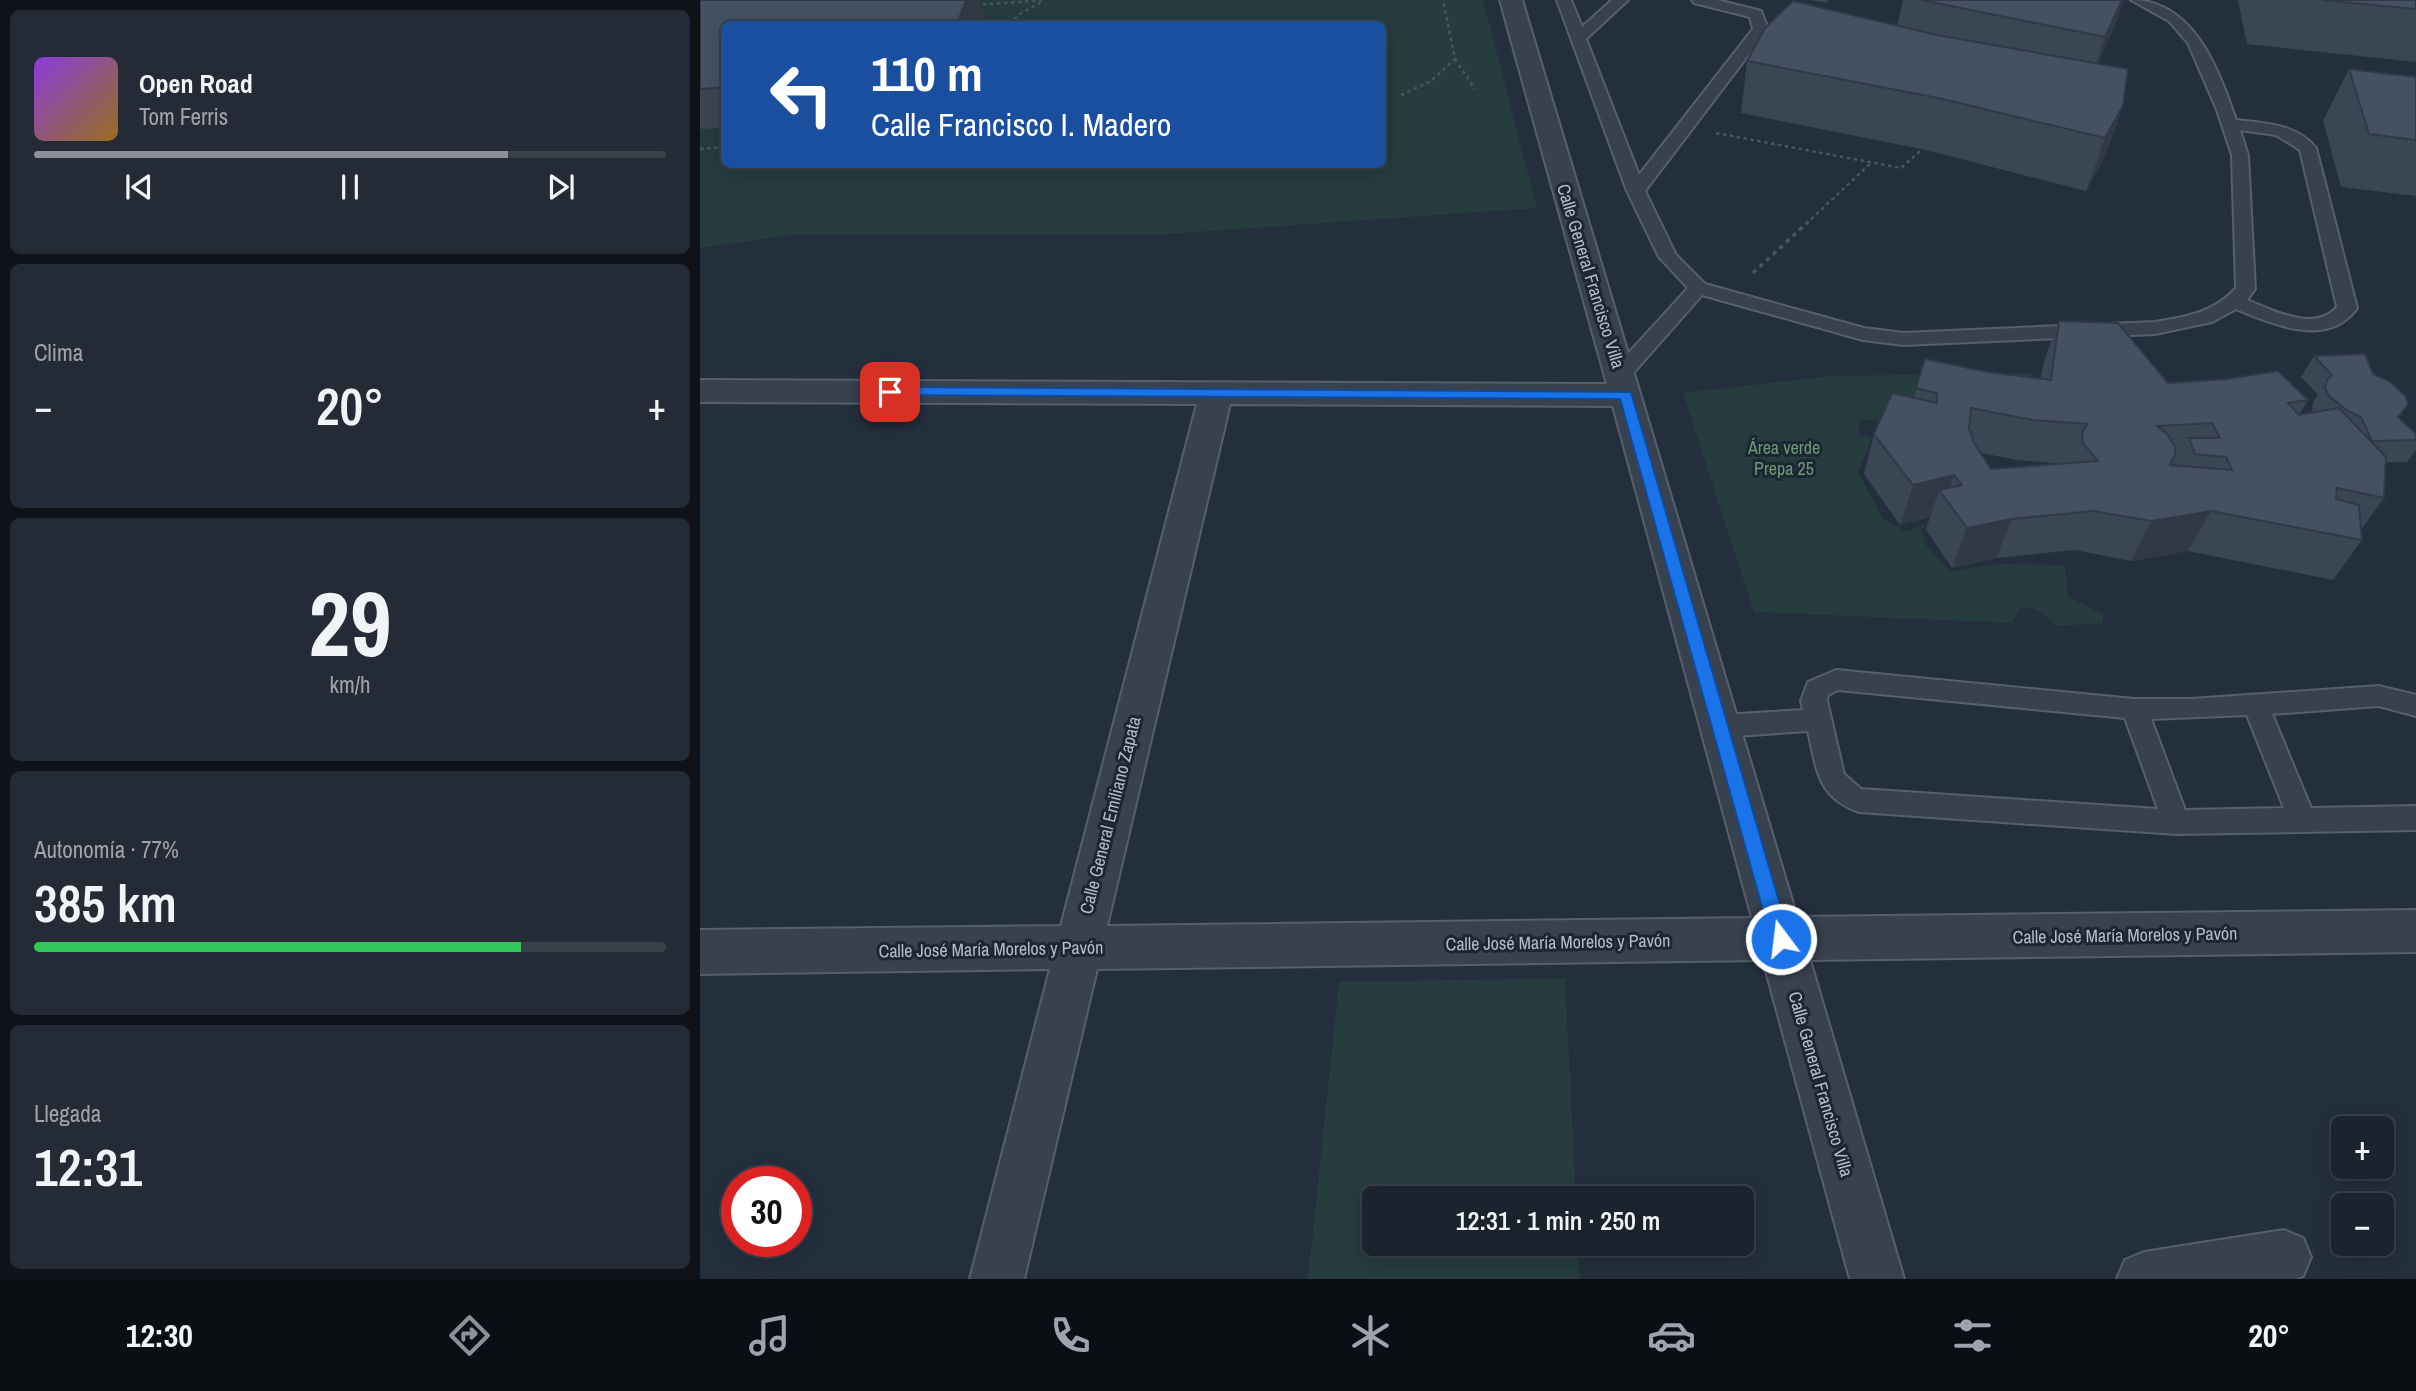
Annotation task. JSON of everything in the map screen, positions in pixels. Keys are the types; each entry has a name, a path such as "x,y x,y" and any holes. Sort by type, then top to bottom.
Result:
{"street":[{"name":"Calle General Francisco Villa","path":"1511,0 1536,94 1722,726 1877,1279"},
{"path":"700,391 1216,393 1623,385"},
{"name":"Calle General Emiliano Zapata","path":"997,1279 1216,393"},
{"name":"Calle José María Morelos y Pavón","path":"700,952 2416,931"},
{"path":"2144,1279 2284,1257"}],"lane":[{"path":"1564,0 1636,191 1668,257 1698,288 1863,334 1903,339 2155,328 2190,323 2218,313 2236,302 2246,289 2240,155 2230,124 2194,43 2174,18 2138,0"},
{"path":"1577,39 1621,0"},
{"path":"1636,191 1761,29 1756,14 1748,10 1699,0"},
{"path":"2230,124 2285,131 2300,139 2308,148 2347,308 2334,320 2314,324 2288,322 2236,302"},
{"path":"1623,385 1698,288"},
{"path":"2416,706 2403,700 2379,696 2191,709 2134,709 1836,680 1822,684 1817,689 1814,701 1835,786 1859,800 2176,821 2416,818"},
{"path":"2255,705 2303,821"},
{"path":"2134,709 2176,821"},
{"path":"1722,726 1817,720"}],"path":[{"path":"964,6 1044,0"},
{"path":"1012,21 1044,0"},
{"path":"1443,0 1455,59 1475,89"},
{"path":"1401,95 1441,75 1455,59"},
{"path":"1705,131 1901,168 1921,150"},
{"path":"700,149 721,148"},
{"path":"1745,281 1872,162"}],"green space":[{"path":"700,0 1483,0 1537,208 1153,235 792,235 700,248"},
{"name":"Área verde Prepa 25","path":"2031,373 2027,416 1914,396 1899,425 1861,419 1858,434 1872,438 1858,472 1883,519 1907,532 1928,523 1921,530 1926,545 1950,571 1999,564 2065,565 2068,597 2103,614 2103,623 2056,626 2031,608 2019,609 2012,623 1754,612 1683,393 1829,376"},
{"path":"1565,978 1575,1186 1362,1186 1362,1256 1579,1256 1580,1279 1308,1279 1339,982"}],"building":[{"path":"700,0 966,0 958,21 721,21 721,87 700,89"},
{"path":"1921,0 2122,0 2105,37"},
{"path":"2322,0 2416,0 2416,9"},
{"path":"1793,1 1937,35 2128,69 2123,106 2105,138 1938,98 1747,61 1765,28"},
{"path":"2349,69 2416,77 2416,140 2369,134"},
{"path":"2059,321 2118,323 2168,383 2226,379 2278,371 2308,400 2288,403 2299,415 2339,408 2386,457 2384,498 2337,488 2336,499 2359,505 2362,540 2211,511 2151,521 2093,511 2012,519 1967,528 1939,490 1962,485 1954,475 1913,485 1874,434 1892,393 1937,403 1937,393 1916,388 1925,359 1988,372 2051,380","holes":["1971,408 2033,420 2087,424 2082,433 2083,443 2098,461 1991,469 1974,443 1969,428","2212,423 2220,438 2189,438 2195,454 2226,457 2232,470 2170,465 2175,447 2167,434 2157,426"]},
{"path":"2365,354 2373,374 2391,382 2406,397 2408,405 2398,417 2416,434 2416,440 2372,441 2361,417 2348,411 2329,396 2325,388 2332,375 2314,356"}],"route":[{"path":"890,392 1626,395 1781,939"}]}
